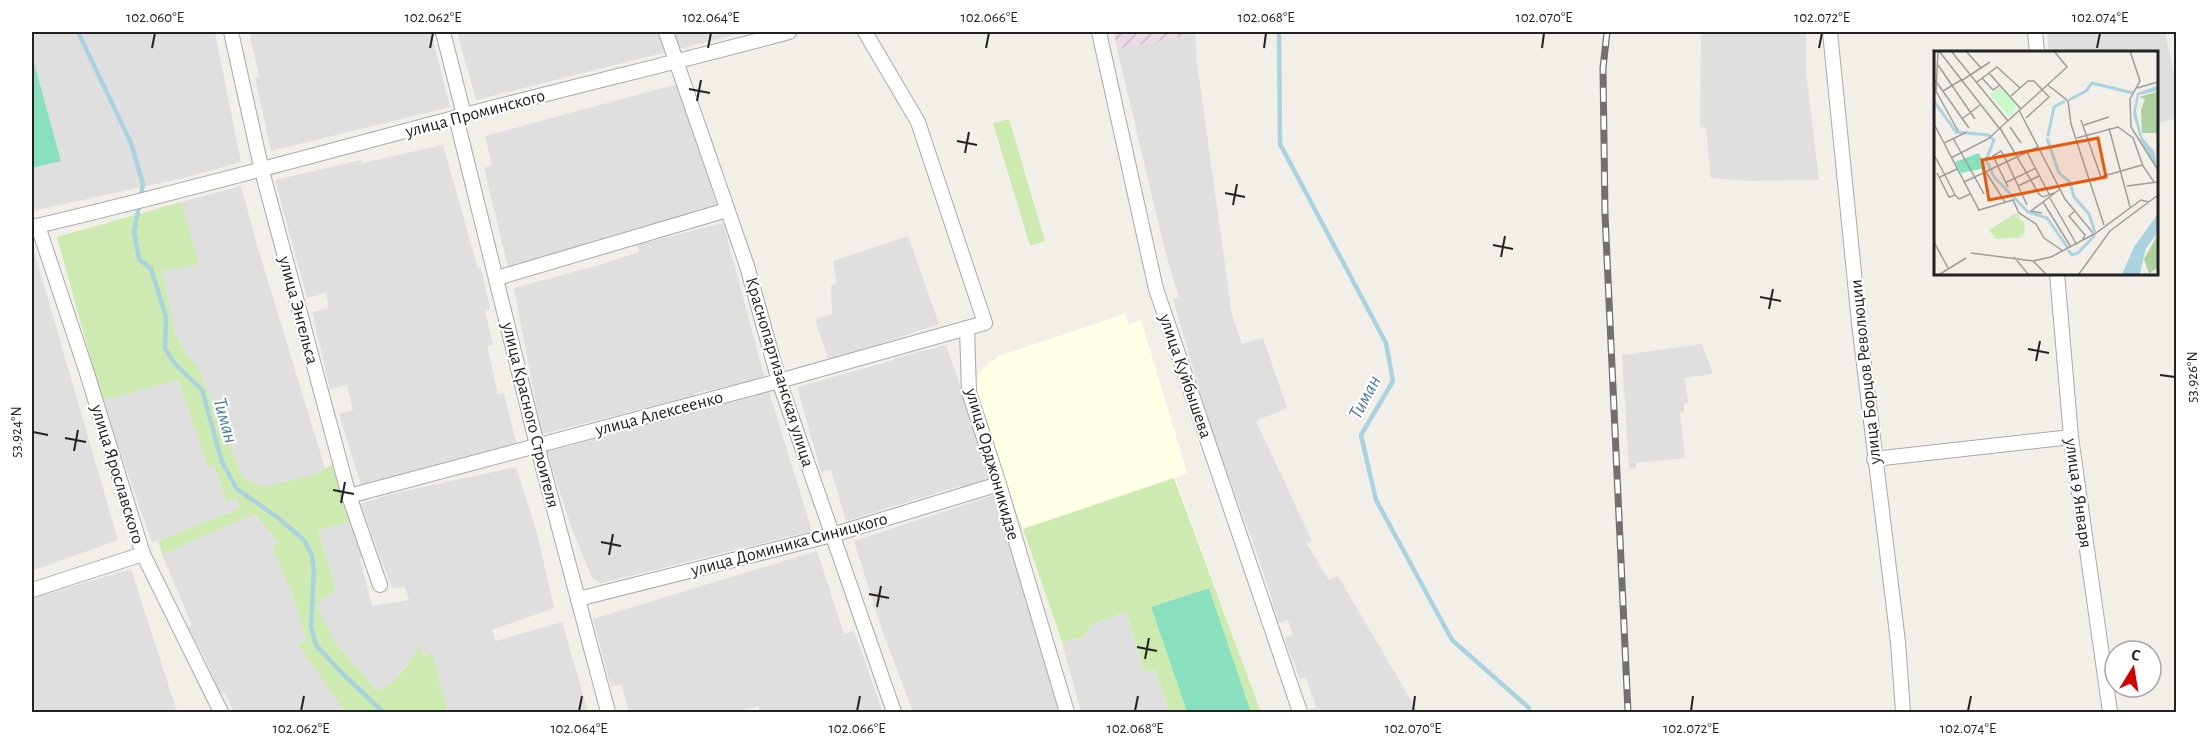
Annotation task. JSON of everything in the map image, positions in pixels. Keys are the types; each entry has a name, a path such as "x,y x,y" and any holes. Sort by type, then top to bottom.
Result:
{"street":[{"name":"улица Энгельса","path":"231,32 262,171 350,496 380,585"},
{"name":"улица Красного Строителя","path":"443,32 460,116 537,445 608,712"},
{"name":"Краснопартизанская улица","path":"666,32 747,266 779,381 894,712"},
{"name":"улица Проминского","path":"35,226 262,171 460,116 789,32"},
{"path":"865,32 918,122 985,323 968,328"},
{"name":"улица Куйбышева","path":"1100,32 1156,289 1300,712"},
{"name":"улица Борцов Революции","path":"1830,32 1874,459 1898,642 1903,712"},
{"path":"2035,32 2037,51"},
{"path":"497,278 727,210"},
{"name":"улица Ярославского","path":"35,226 86,370 143,554 221,712"},
{"name":"улица 9 Января","path":"2057,274 2071,437 2110,712"},
{"name":"улица Алексеенко","path":"350,496 968,328"},
{"name":"улица Орджоникидзе","path":"968,328 969,392 1067,712"},
{"path":"1874,459 2071,437"},
{"name":"улица Доминика Синицкого","path":"578,599 832,535 999,484"},
{"path":"32,590 143,554"}],"shaded area":[{"path":"32,32 215,32 241,162 188,177 32,211 32,168 61,160 32,55"},
{"path":"249,32 431,32 450,107 271,151 255,78 259,76"},
{"path":"457,32 746,32 476,100"},
{"path":"1114,32 1223,32 1223,34 1195,34 1117,49"},
{"path":"1701,32 1806,32 1806,72 1819,180 1749,181 1711,178 1706,128 1700,127"},
{"path":"2165,32 2176,82 2176,118 2157,124 2157,51 2049,51 2047,34"},
{"path":"1195,34 1197,63 1232,315 1242,344 1263,338 1287,408 1256,421 1312,541 1306,543 1329,580 1338,576 1418,712 1310,712 1309,710 1316,707 1306,678 1300,679 1284,638 1293,634 1288,620 1279,623 1258,556 1211,430 1173,299 1179,297 1165,251 1117,49"},
{"path":"677,84 718,209 509,271 484,168 492,165 485,136"},
{"path":"443,145 478,269 481,268 490,309 485,311 493,345 487,346 498,394 504,393 517,446 361,486 339,414 353,410 347,385 330,389 312,312 329,308 326,293 307,298 275,180 361,160 362,163"},
{"path":"241,186 325,468 312,475 264,487 243,478 229,443 234,440 220,407 211,400 197,366 187,356 175,332 161,271 198,264 181,202"},
{"path":"723,223 765,379 695,393 695,396 542,434 514,288 639,252 637,245"},
{"path":"908,236 939,324 829,361 815,320 832,314 831,286 837,283 833,261"},
{"path":"32,244 118,540 32,571"},
{"path":"1125,314 1128,324 1141,320 1187,473 1175,478 1261,712 1170,712 1155,670 1145,673 1126,612 1090,625 1084,637 1062,642 1003,472 976,389 977,378 981,370 999,356"},
{"path":"1702,344 1713,374 1685,378 1688,403 1684,403 1684,412 1680,413 1685,458 1636,463 1636,468 1629,469 1622,355"},
{"path":"946,345 993,479 962,491 960,486 846,521 831,470 821,472 797,387"},
{"path":"178,380 208,466 213,464 226,502 236,498 240,508 152,543 102,400"},
{"path":"769,391 812,531 601,583 592,578 572,529 547,452"},
{"path":"516,467 537,533 554,608 492,630 496,641 562,622 588,712 448,712 432,654 425,656 419,644 416,653 395,680 382,690 376,690 335,642 315,604 336,589 318,530 350,522 363,557 360,559 372,606 409,600 405,587 392,588 360,504 391,494"},
{"path":"994,495 1062,712 913,712 882,630 854,541"},
{"path":"253,514 279,543 273,546 294,599 306,640 298,643 345,712 234,712 225,693 220,694 188,627 192,625 162,554"},
{"path":"817,551 844,634 854,631 883,712 760,712 758,706 746,712 629,712 621,684 611,687 593,619"},
{"path":"131,569 177,712 32,712 32,598"},
{"path":"1126,612 1145,672 1155,670 1170,712 1081,712 1062,642 1084,637 1090,625"}],"green space":[{"path":"32,55 61,161 32,168"},
{"path":"1009,119 1045,241 1030,246 993,123"},
{"path":"181,202 199,264 162,271 175,332 187,356 197,365 211,400 220,407 234,441 229,443 243,478 264,487 312,475 332,465 350,522 318,530 336,589 316,605 335,642 376,690 382,689 396,679 408,664 419,643 424,656 432,653 448,712 345,712 298,644 306,640 294,599 272,546 279,543 254,514 162,554 158,541 240,508 236,498 226,502 214,465 208,466 178,380 102,400 57,237"},
{"path":"1174,478 1261,712 1251,712 1209,588 1151,607 1187,712 1170,712 1155,670 1145,673 1126,612 1090,625 1084,637 1062,642 1023,529"},
{"path":"1209,588 1251,712 1187,712 1151,607"}],"waterway":[{"name":"Тиман","path":"78,32 131,143 143,184 134,232 139,259 151,269 166,317 165,348 175,364 202,390 222,462 237,489 277,517 304,540 312,556 314,570 311,627 316,645 383,712"},
{"name":"Тиман","path":"1279,32 1280,144 1386,343 1393,381 1361,435 1376,500 1452,640 1529,708 1529,712"}],"railway":[{"path":"1607,32 1603,68 1605,214 1628,712"}]}
